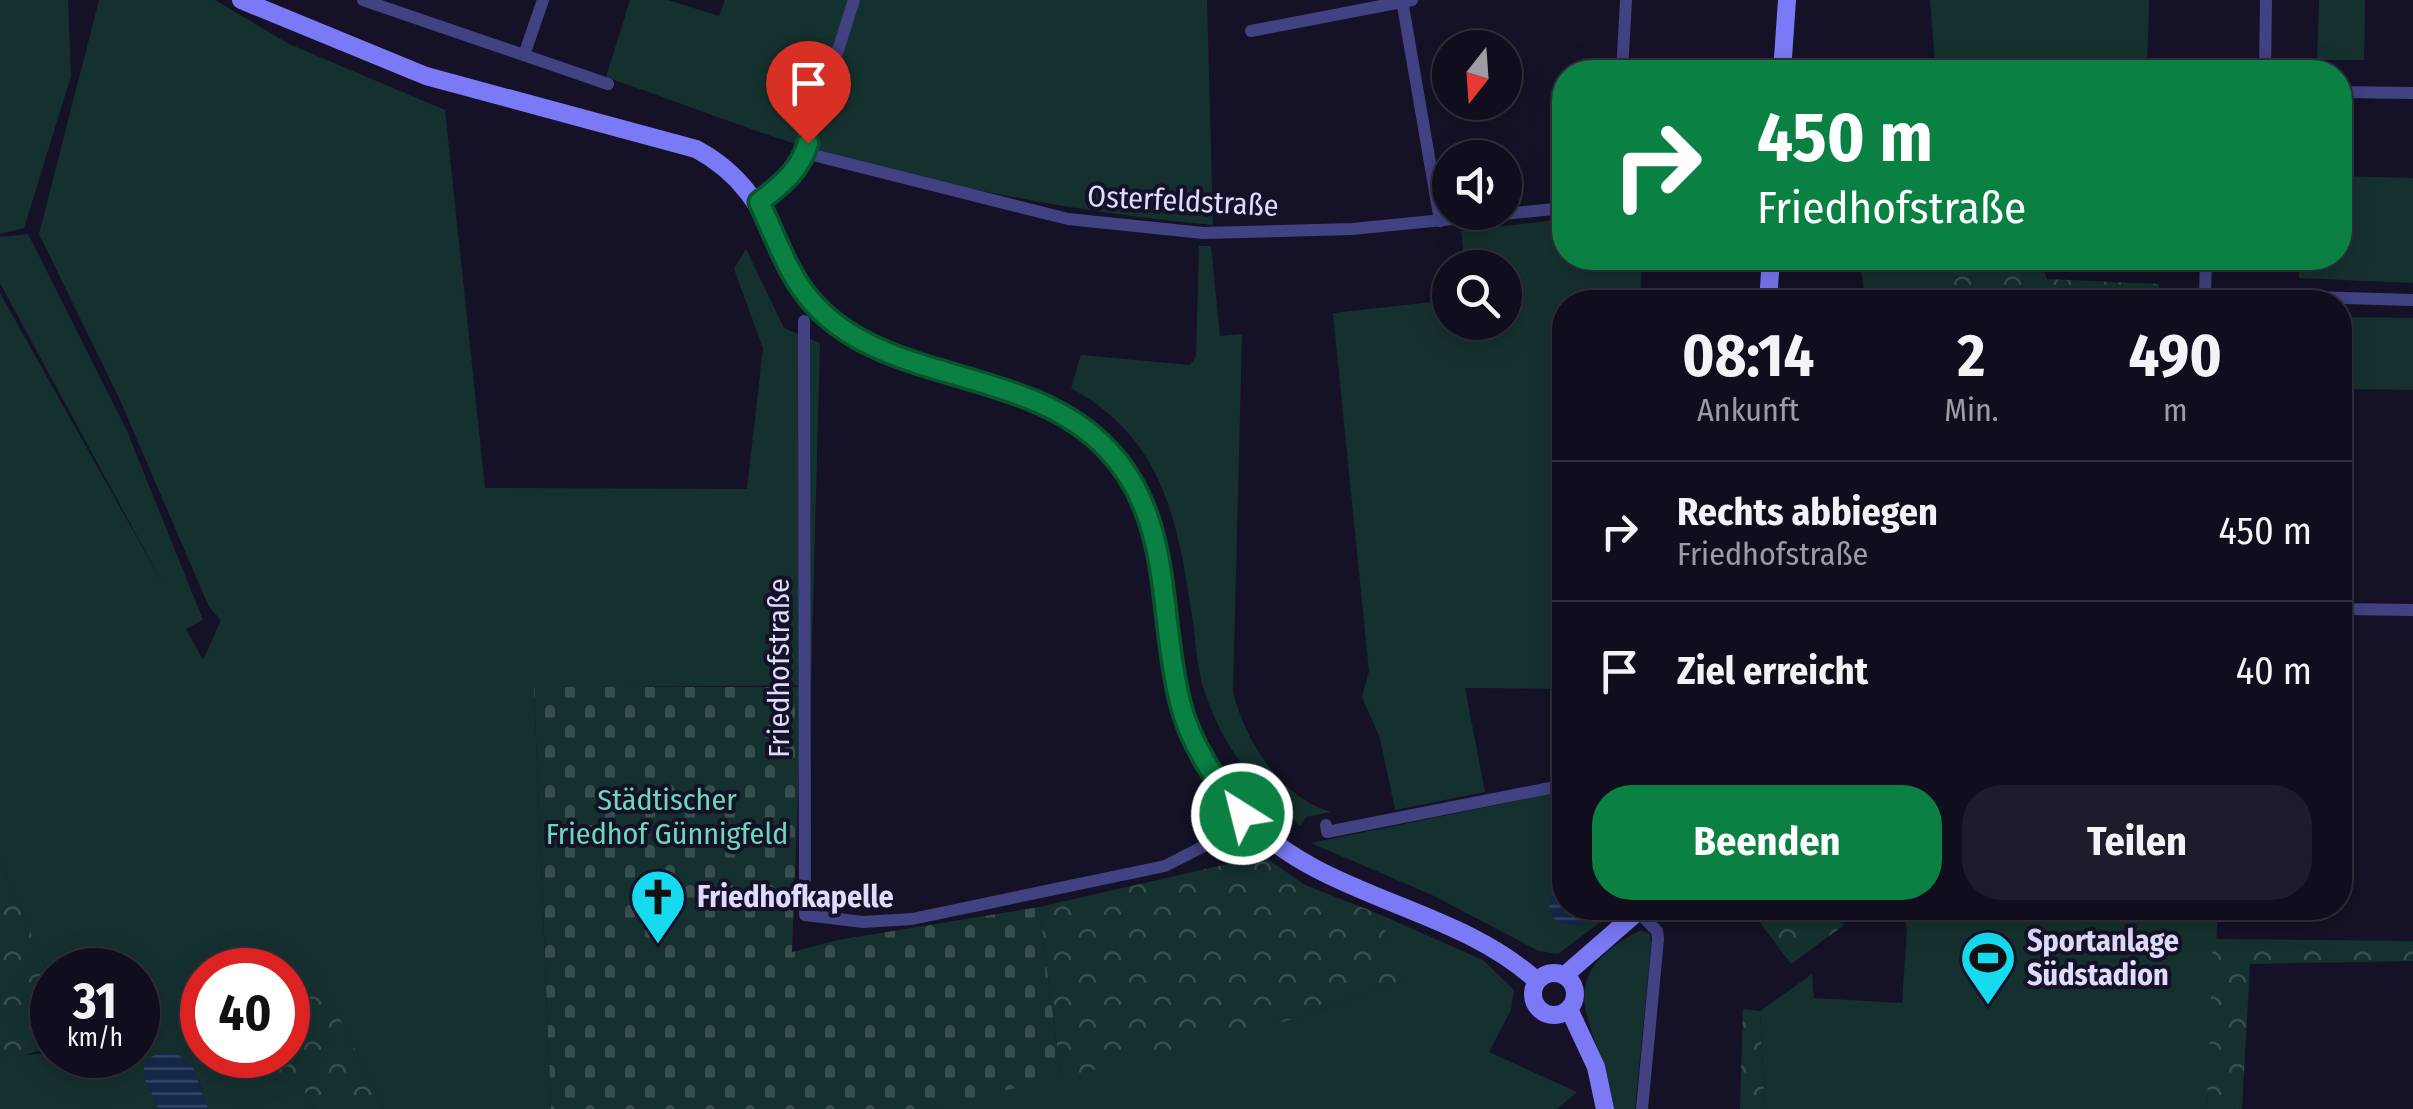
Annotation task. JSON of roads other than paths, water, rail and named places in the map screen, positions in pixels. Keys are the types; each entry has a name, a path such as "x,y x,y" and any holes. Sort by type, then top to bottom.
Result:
{"street":[{"path":"241,0 426,76 696,150 728,169 759,202 801,287 840,328 889,352 1029,397 1088,430 1131,479 1155,536 1180,704 1207,764 1242,814 1267,838 1304,861 1490,947 1537,981"},
{"path":"363,0 608,84"},
{"path":"524,54 543,0"},
{"path":"759,202 784,184 806,154 854,0"},
{"path":"1623,60 1626,0"},
{"path":"1783,60 1786,0"},
{"path":"2265,60 2266,0"},
{"path":"1251,31 1406,1 1432,169"},
{"path":"2352,92 2413,93"},
{"name":"Osterfeldstraße","path":"806,154 1021,208 1119,226 1267,234 1432,222"},
{"name":"Osterfeldstraße","path":"1522,212 1552,209"},
{"path":"2352,298 2413,300"},
{"name":"Friedhofstraße","path":"804,322 806,915 862,922 912,919 1165,866 1214,841 1242,814"},
{"path":"2352,609 2413,610"},
{"path":"1326,824 1327,832 1552,788"},
{"path":"1564,975 1628,920"},
{"path":"1642,1109 1658,939 1648,920"},
{"path":"1569,1009 1550,1015 1539,1008 1533,995 1537,981 1552,972 1564,975 1576,991 1569,1009 1596,1067 1604,1109"}],"water":[{"path":"1556,920 1588,920 1581,926"},
{"path":"160,1054 180,1056 180,1078 197,1078 208,1109 159,1109 144,1078 160,1078"}],"place":[{"name":"Friedhofkapelle","path":"658,946"},
{"name":"Sportanlage Südstadion","path":"1988,1007"}],"park label":[{"name":"Städtischer Friedhof Günnigfeld","path":"667,817"}]}
